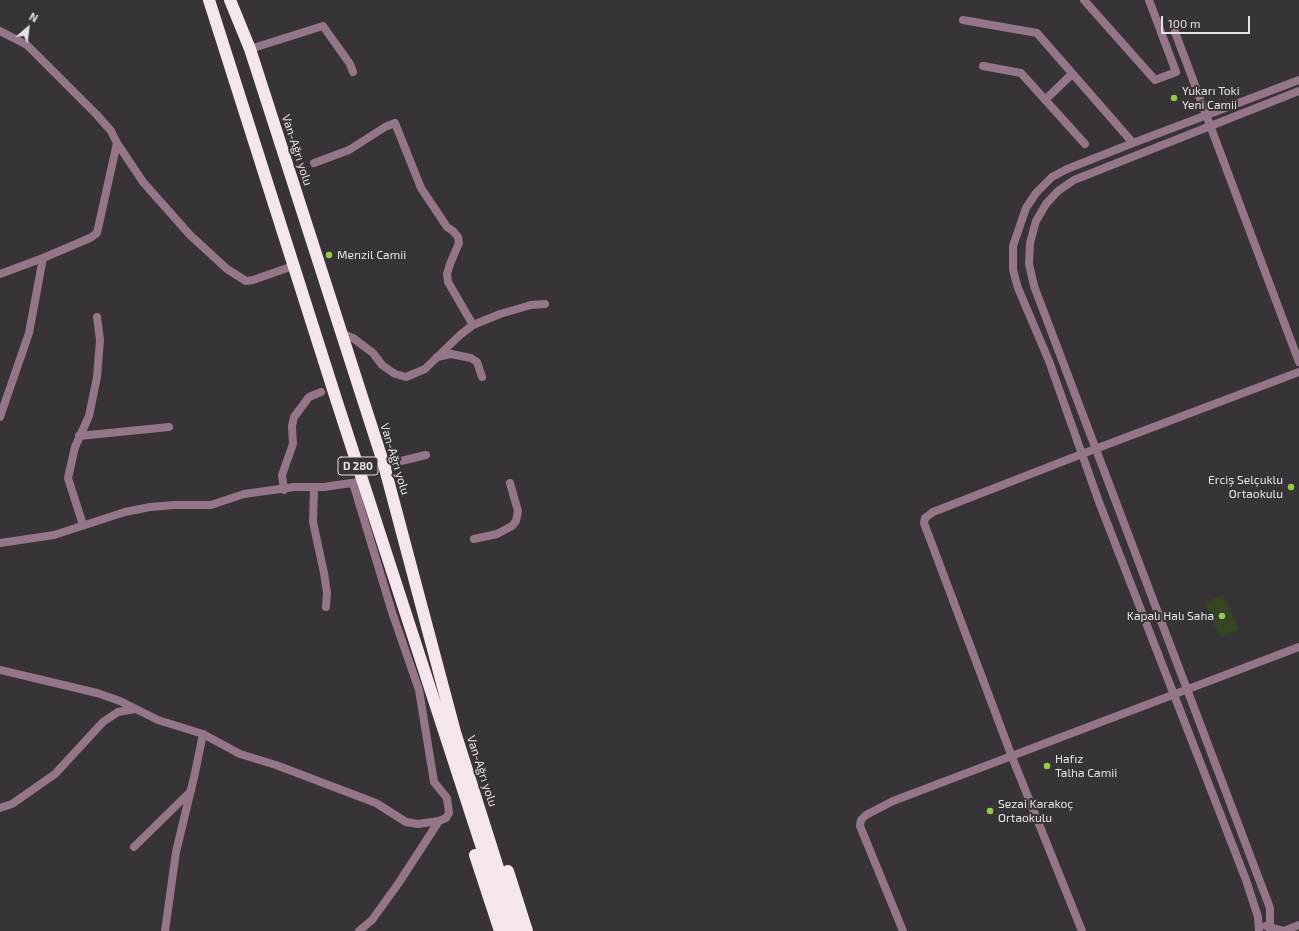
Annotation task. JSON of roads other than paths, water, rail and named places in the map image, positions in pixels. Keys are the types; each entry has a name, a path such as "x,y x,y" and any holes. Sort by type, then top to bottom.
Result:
{"highway":[{"name":"D 280","path":"209,0 293,266 358,481 464,775 509,931"},
{"name":"Van-Ağrı yolu","path":"230,0 250,50 384,465 455,732 464,775 518,931"},
{"path":"464,775 461,800 470,838 500,931"},
{"path":"464,775 492,823 527,931"}],"street":[{"path":"1084,0 1155,80 1176,72 1149,0"},
{"path":"963,20 1036,34 1133,143"},
{"path":"250,50 323,26 353,72"},
{"path":"0,31 27,45 97,115 112,131 117,143 142,182 190,235 227,269 246,281 293,266"},
{"path":"1175,32 1299,362"},
{"path":"1170,56 1183,52"},
{"path":"983,66 1021,73 1086,144"},
{"path":"1045,100 1072,74"},
{"path":"1259,931 1258,922 1246,880 1082,454 1049,361 1018,288 1014,270 1013,246 1026,208 1036,193 1052,177 1067,169 1133,143 1299,80"},
{"path":"1270,929 1270,908 1034,286 1030,264 1030,242 1036,221 1046,204 1058,191 1074,180 1299,91"},
{"path":"314,163 349,150 385,127 395,123 421,188 447,227 458,237 460,243 450,264 447,274 448,282 473,325"},
{"path":"0,274 43,258 90,238 97,233 117,143"},
{"path":"0,417 29,333 43,258"},
{"path":"341,333 353,338 373,353 382,365 401,376 415,374 424,369 460,335 473,325 500,314 531,305 545,304"},
{"path":"83,525 68,478 75,447 89,416 97,377 100,340 97,317"},
{"path":"436,357 451,354 471,358 477,362 482,377"},
{"path":"1082,931 1012,756 924,523 925,518 933,512 1096,448 1299,372"},
{"path":"284,490 282,475 293,444 292,426 294,417 309,397 320,392"},
{"path":"79,436 169,427"},
{"path":"384,465 426,455"},
{"path":"0,543 54,535 125,512 150,507 174,505 211,505 244,494 284,490 294,487 314,487 358,481 392,612 419,690 434,782 447,798 449,813 446,818 439,821 418,824 406,822 376,803 276,765 240,754 203,734 158,720 120,701 97,693 0,670"},
{"path":"474,539 497,534 512,526 516,521 518,511 510,483"},
{"path":"314,487 313,522 324,573 326,607"},
{"path":"903,931 860,826 861,820 866,815 893,801 1299,648"},
{"path":"0,808 12,804 55,774 103,722 118,712 135,709"},
{"path":"165,931 176,852 203,734"},
{"path":"134,847 191,790"},
{"path":"359,931 372,920 398,884 439,821"},
{"path":"1258,922 1270,929 1284,931 1299,925"}],"place":[{"name":"Yukarı Toki Yeni Camii","path":"1174,98"},
{"name":"Menzil Camii","path":"329,255"},
{"name":"Erciş Selçuklu Ortaokulu","path":"1291,487"},
{"name":"Kapalı Halı Saha","path":"1222,616"},
{"name":"Hafız Talha Camii","path":"1047,766"},
{"name":"Sezai Karakoç Ortaokulu","path":"990,811"}]}
